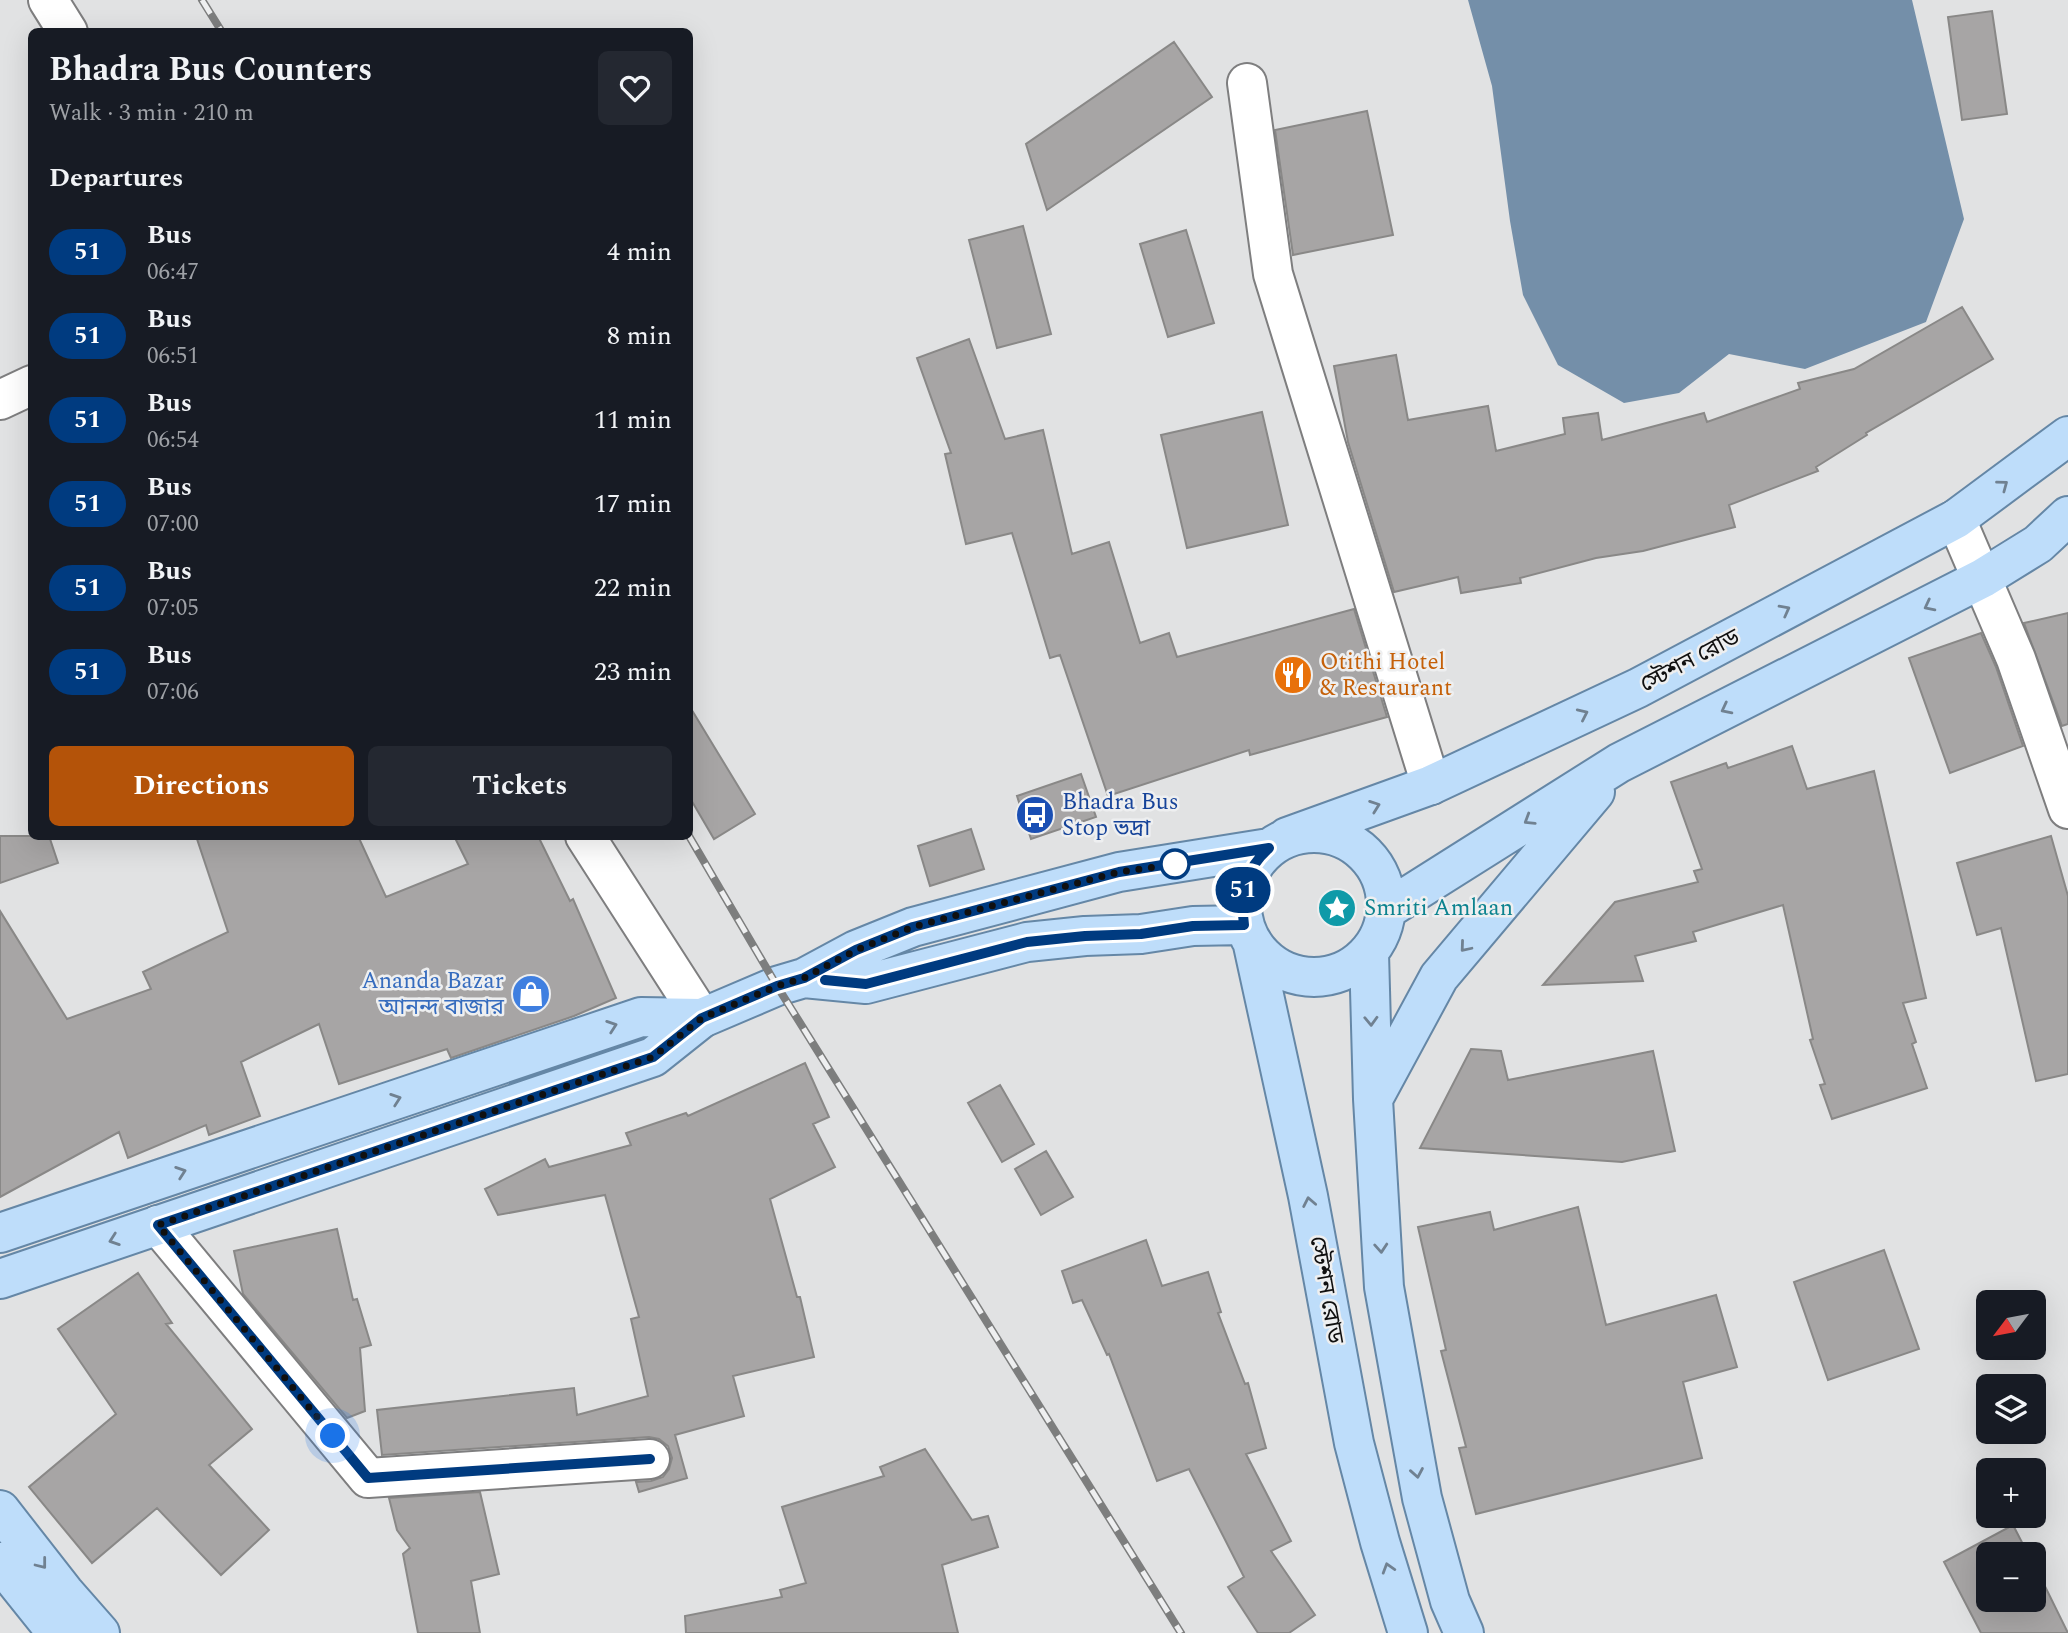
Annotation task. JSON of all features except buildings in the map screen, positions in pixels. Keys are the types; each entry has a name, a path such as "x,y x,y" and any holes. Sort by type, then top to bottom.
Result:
{"main road":[{"name":"স্টেশন রোড","path":"1278,842 1431,785 1638,688 1956,519 2068,436"},
{"path":"1386,910 1619,763 2053,542 2068,516"},
{"path":"1373,1099 1439,977 1619,763"},
{"path":"0,1279 653,1057 702,1018 777,986 804,978 856,950 913,927 1119,872 1278,842 1312,832 1334,835 1358,847 1375,866 1384,886 1386,910 1377,941 1369,953 1352,967 1340,973 1317,977 1288,973 1268,960 1248,935 1241,902 1244,883 1257,859 1278,842"},
{"path":"804,978 866,984 1027,942 1085,936 1141,934 1193,926 1248,935"},
{"name":"স্টেশন রোড","path":"1248,935 1308,1196 1354,1443 1408,1633"},
{"path":"1369,953 1373,1099 1384,1287 1422,1498 1450,1601 1464,1633"},
{"path":"0,1233 641,1017 702,1018"},
{"path":"0,1510 100,1633"},
{"path":"0,1562 57,1633"}],"street":[{"path":"48,0 66,28"},
{"path":"1247,83 1273,274 1431,785"},
{"path":"0,400 28,387"},
{"path":"1956,519 2016,659 2068,809"},
{"path":"587,840 702,1018"},
{"path":"158,1225 368,1478 650,1459"}],"water":[{"path":"1468,0 1912,0 1964,219 1926,322 1805,369 1729,354 1679,393 1624,403 1558,365 1523,295 1492,86"}],"railway":[{"path":"202,0 220,28"},
{"path":"691,840 777,986 1181,1633"}],"bus line":[{"name":"51","path":"650,1459 368,1478 158,1225 653,1057 702,1018 777,986 804,978 856,950 913,927 1119,872 1269,848 1257,859 1244,883 1241,902 1244,925 1193,926 1141,934 1027,942 866,984 825,980"}],"place":[{"name":"Otithi Hotel & Restaurant","path":"1293,675"},
{"name":"Bhadra Bus Stop ভদ্রা","path":"1035,815"},
{"name":"Smriti Amlaan","path":"1337,908"},
{"name":"Ananda Bazar আনন্দ বাজার","path":"531,994"}],"route":[{"path":"333,1436 158,1225 653,1057 702,1018 777,986 804,978 856,950 913,927 1119,872 1175,864"}]}
